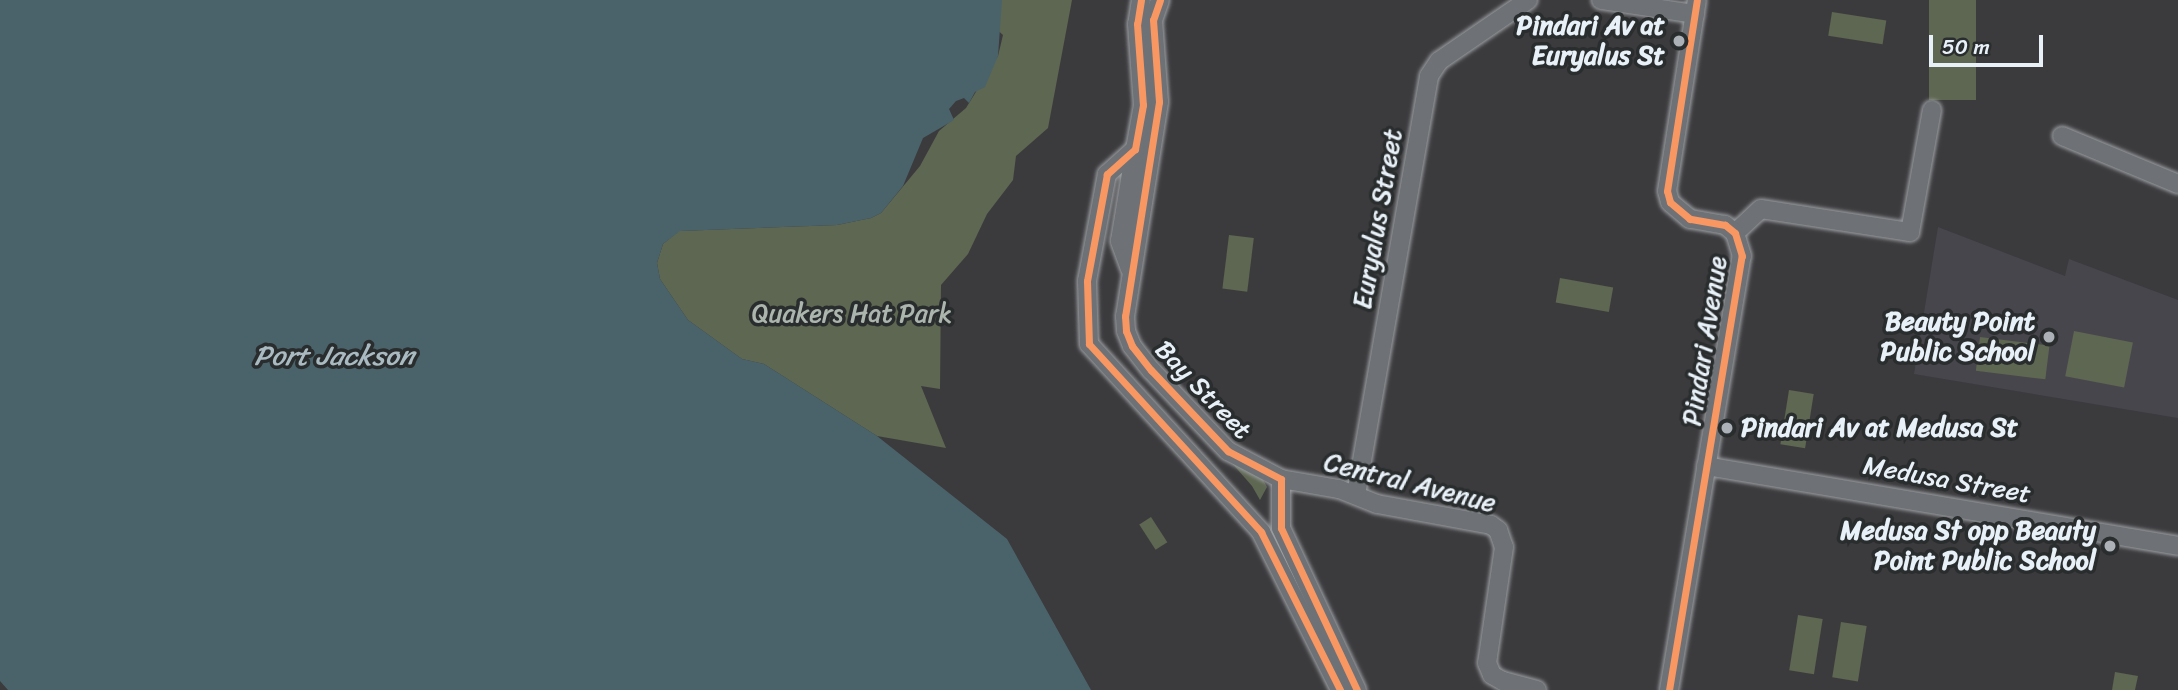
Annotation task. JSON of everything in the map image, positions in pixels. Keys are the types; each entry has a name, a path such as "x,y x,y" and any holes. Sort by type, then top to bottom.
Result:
{"street":[{"name":"Bay Street","path":"1131,272 1119,240 1143,106 1137,24 1141,0"},
{"name":"Bay Street","path":"1160,0 1153,20 1158,102 1131,272 1125,316 1126,331 1132,346 1228,451 1281,480"},
{"name":"Euryalus Street","path":"1356,495 1429,76 1439,61 1528,0"},
{"path":"1601,0 1696,7"},
{"name":"Pindari Avenue","path":"1669,690 1742,256 1735,233 1725,225 1690,219 1678,211 1667,191 1696,7"},
{"path":"1735,233 1761,209 1910,232 1932,110"},
{"path":"2063,136 2178,184"},
{"name":"Bay Street","path":"1135,149 1107,174 1087,281 1089,344 1261,532 1340,690"},
{"name":"Medusa Street","path":"1706,466 2178,546"},
{"name":"Central Avenue","path":"1281,480 1356,495 1377,505 1490,525 1498,530 1504,547 1487,663 1492,675 1503,681 1537,690"},
{"path":"1281,480 1281,528 1357,690"}],"shaded area":[{"name":"Beauty Point Public School","path":"1938,227 2065,276 2069,259 2178,300 2178,418 1914,374"}],"green space":[{"name":"Quakers Hat Park","path":"996,0 1072,0 1048,128 1016,156 1013,180 987,214 968,254 941,285 940,389 921,386 946,448 877,436 764,364 742,359 688,320 660,279 657,263 663,244 679,231 837,225 871,218 881,213 920,166 939,131 966,108 998,56 1003,35 994,27"},
{"path":"1929,0 1976,0 1976,100 1929,100"},
{"path":"1832,12 1886,21 1883,44 1828,36"},
{"path":"1229,235 1254,238 1247,292 1222,289"},
{"path":"1560,278 1613,287 1609,312 1556,303"},
{"path":"2074,331 2133,342 2124,388 2065,376"},
{"path":"1980,337 2049,346 2045,379 1976,371"},
{"path":"1789,390 1814,394 1805,448 1780,444"},
{"path":"1224,454 1261,476 1267,487 1260,500 1252,486"},
{"path":"1151,517 1167,542 1156,550 1139,525"},
{"path":"1798,615 1823,619 1814,674 1789,670"},
{"path":"1841,622 1867,626 1858,681 1832,677"},
{"path":"2115,672 2138,676 2135,690 2112,690"}],"water":[{"name":"Port Jackson","path":"0,0 1002,0 998,56 985,87 975,92 969,103 964,98 956,101 949,109 954,120 923,138 903,186 881,213 871,218 837,225 680,231 663,244 657,263 660,279 688,320 742,359 764,364 877,436 1007,539 1091,690 8,690 0,681"}],"cycle path":[{"path":"1141,0 1137,24 1143,105 1135,149 1107,174 1087,281 1089,344 1261,532 1340,690"},
{"path":"1160,0 1153,20 1159,102 1125,316 1126,331 1132,346 1151,370 1228,451 1281,479 1281,528 1357,690"},
{"path":"1669,690 1742,256 1735,233 1725,225 1690,219 1670,202 1667,191 1697,0"}],"place":[{"name":"Pindari Av at Euryalus St","path":"1679,41"},
{"name":"Beauty Point Public School","path":"2049,337"},
{"name":"Pindari Av at Medusa St","path":"1727,428"},
{"name":"Medusa St opp Beauty Point Public School","path":"2110,546"}]}
